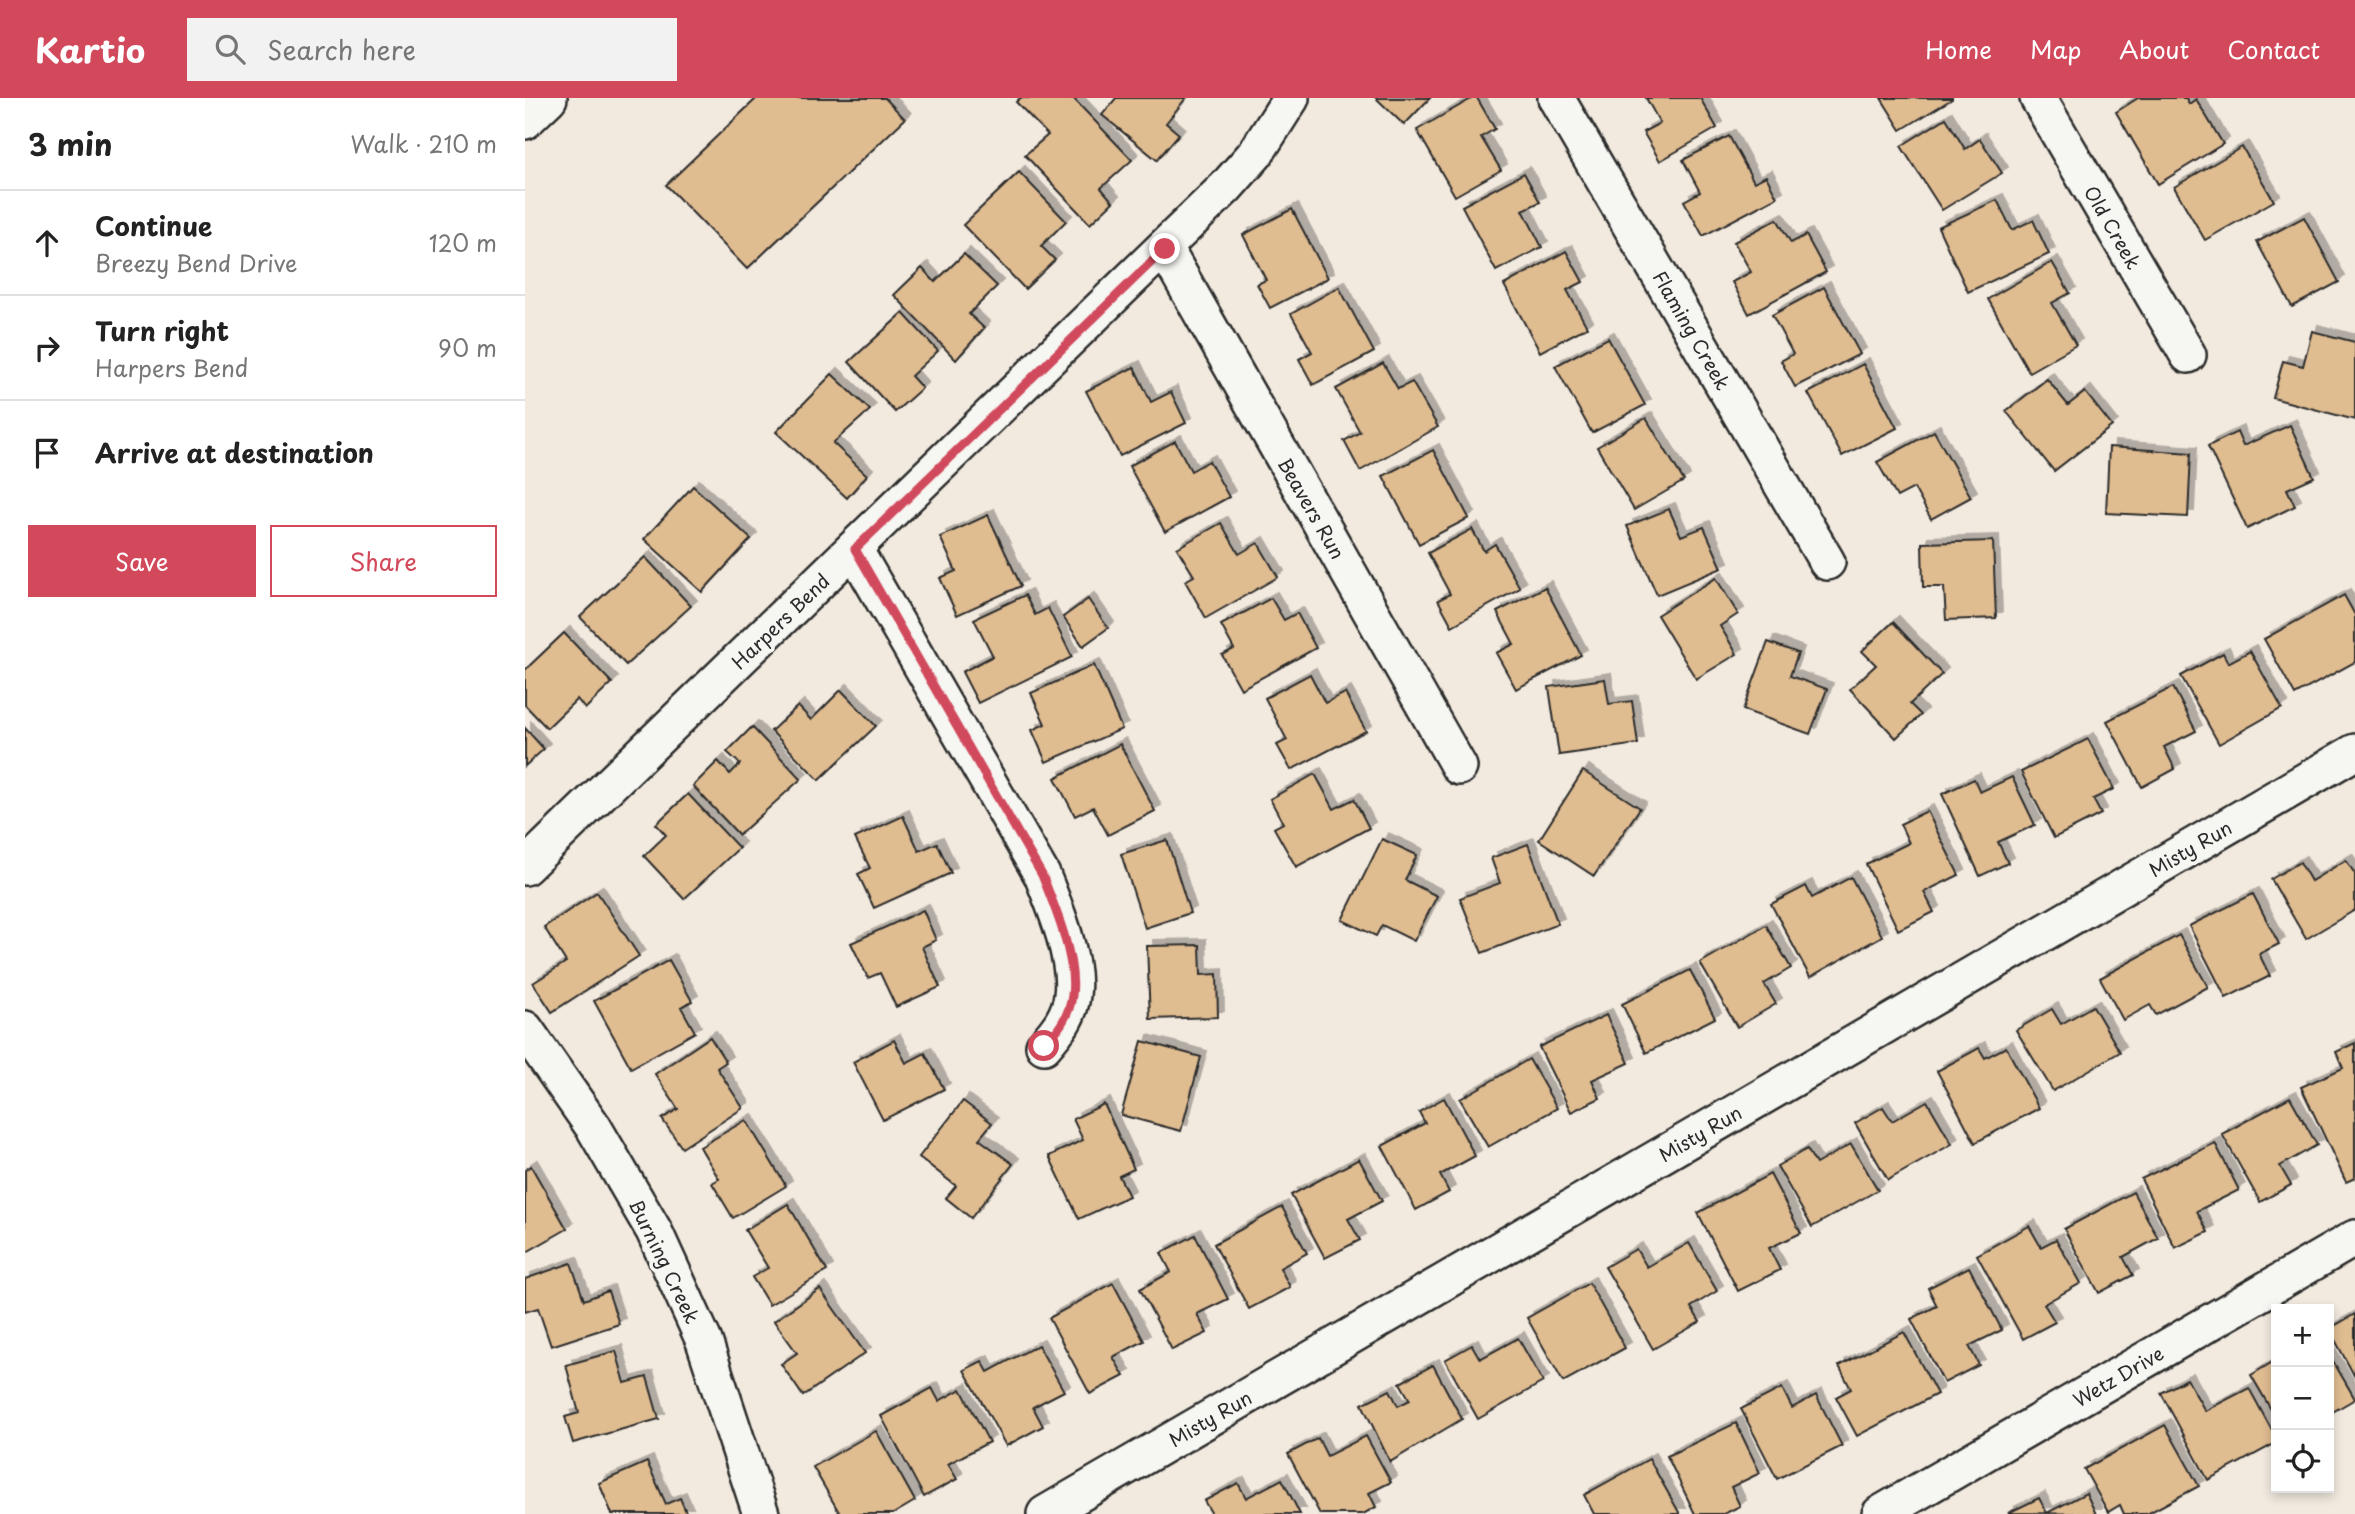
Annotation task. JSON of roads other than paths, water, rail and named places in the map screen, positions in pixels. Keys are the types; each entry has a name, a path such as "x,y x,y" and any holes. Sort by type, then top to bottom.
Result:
{"street":[{"path":"525,121 549,98"},
{"name":"Harpers Bend","path":"525,867 1165,249 1256,153 1291,98"},
{"name":"Flaming Creek","path":"1556,98 1827,562"},
{"name":"Old Creek","path":"2038,98 2188,355"},
{"name":"Beavers Run","path":"1165,249 1459,767"},
{"path":"855,549 1042,875 1054,904 1070,963 1073,994 1061,1026 1044,1046"},
{"name":"Misty Run","path":"1045,1514 2355,752"},
{"name":"Burning Creek","path":"525,1029 594,1128 654,1231 704,1340 761,1514"},
{"name":"Wetz Drive","path":"1880,1514 2355,1238"}]}
